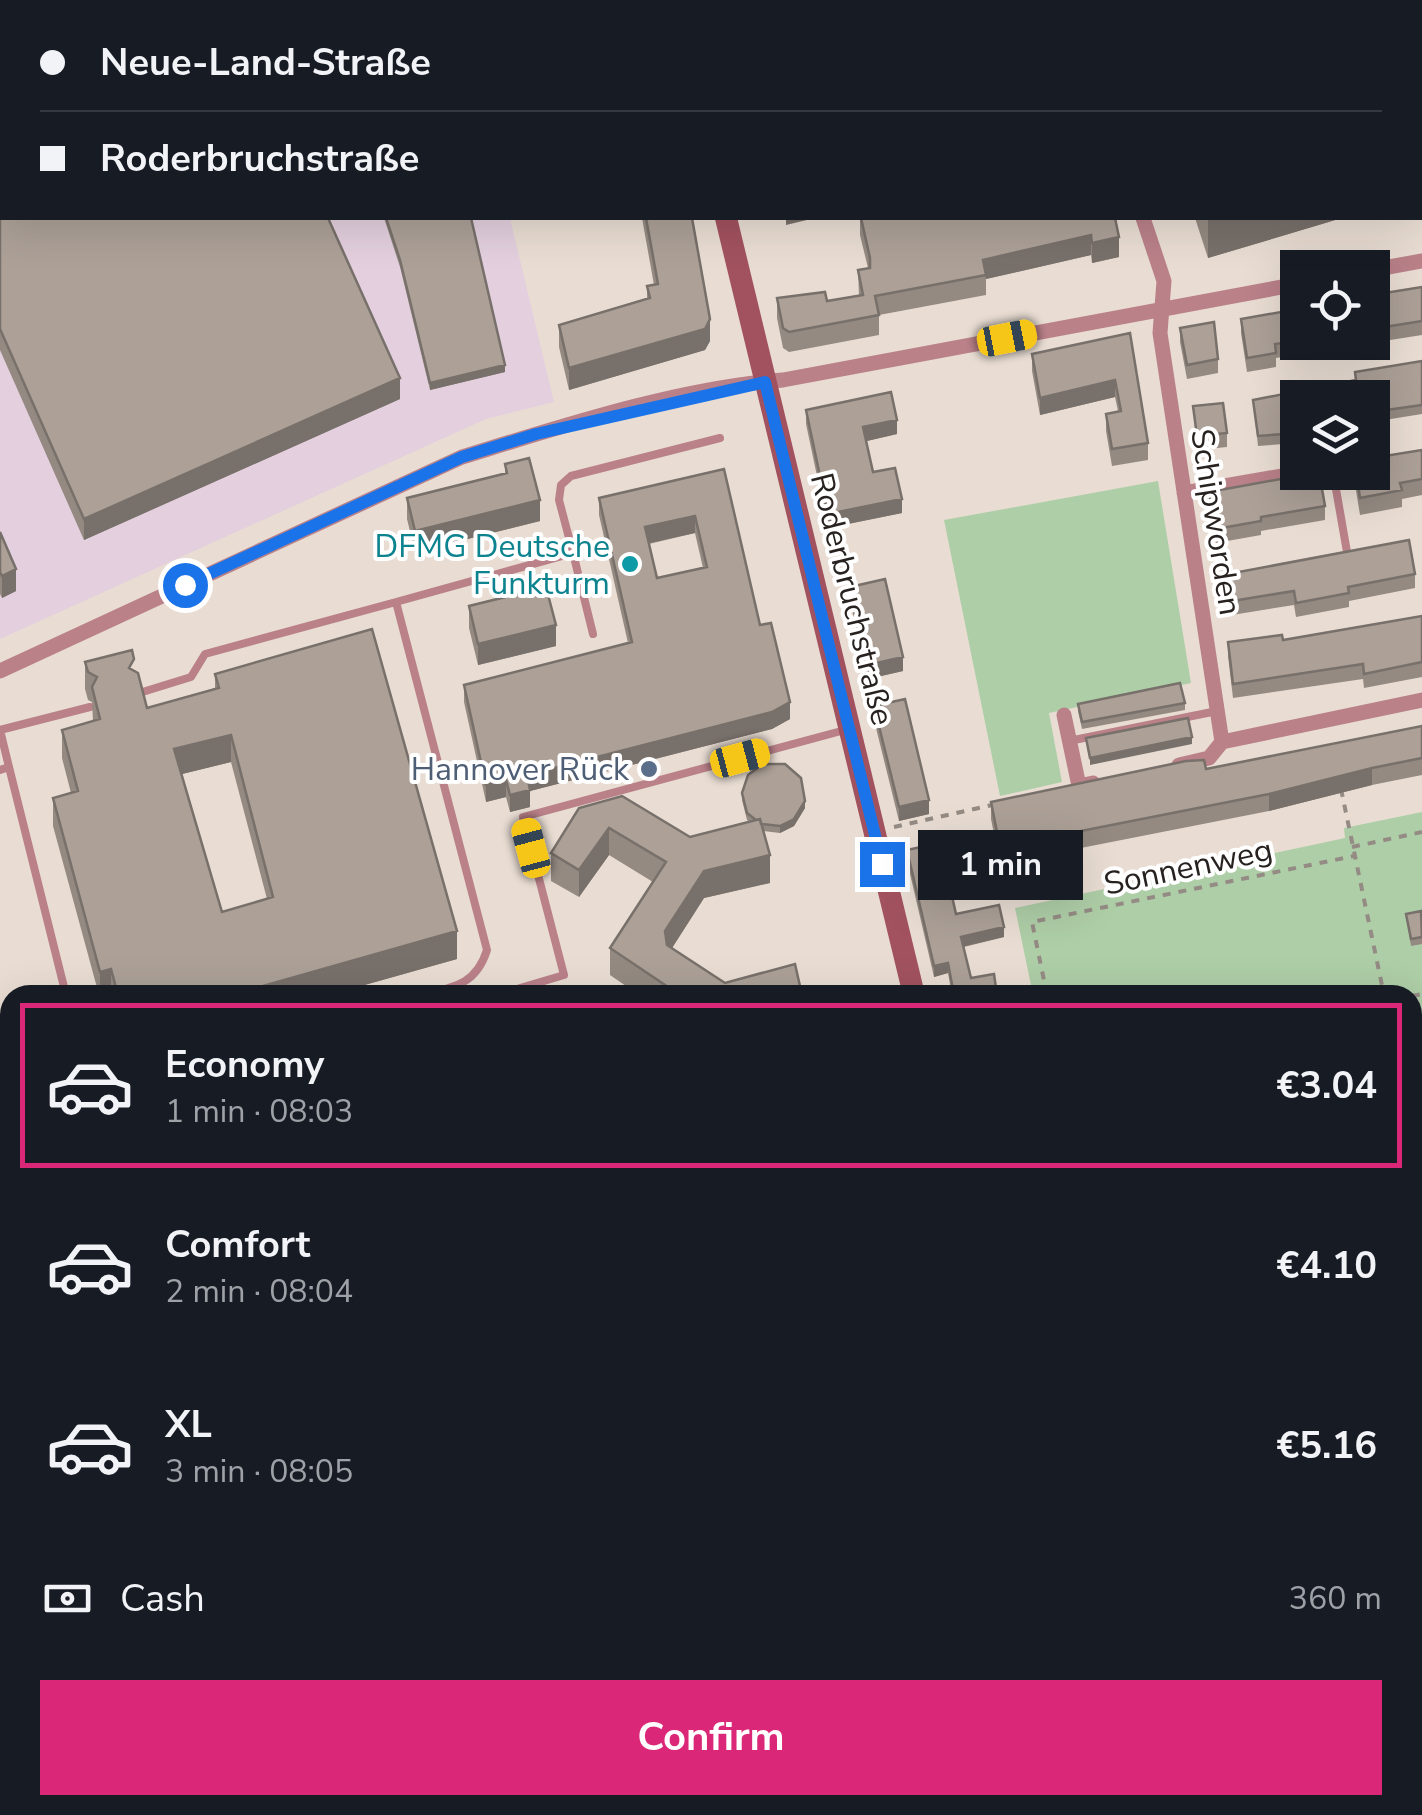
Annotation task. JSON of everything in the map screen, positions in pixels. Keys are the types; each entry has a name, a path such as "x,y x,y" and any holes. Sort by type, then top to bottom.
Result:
{"street":[{"name":"Roderbruchstraße","path":"726,220 912,985"},
{"name":"Schipworden","path":"1144,220 1164,282 1160,333 1222,742"},
{"path":"1390,267 1422,261"},
{"path":"0,670 462,457 536,434 765,382 1280,287"},
{"path":"1184,492 1280,476"},
{"path":"1154,770 1209,758 1222,742 1422,700"},
{"path":"1064,715 1079,786 1116,778"}],"lane":[{"path":"593,634 559,500 561,486 572,476 720,438"},
{"path":"1335,490 1347,552"},
{"path":"136,694 191,677 205,654 573,552"},
{"path":"396,602 487,950 481,970 468,983 460,985"},
{"path":"63,985 5,768 0,730 90,706"},
{"path":"1070,741 1217,711"},
{"path":"530,985 564,975 523,816 850,729"}],"path":[{"path":"1338,774 1382,985"},
{"path":"874,831 993,804"},
{"path":"1352,846 1422,832"},
{"name":"Sonnenweg","path":"1044,985 1032,922 1354,856"}],"shaded area":[{"path":"0,220 510,220 554,402 486,419 0,639"}],"green space":[{"path":"1158,481 1191,683 1049,713 1062,782 1000,796 944,520"},
{"path":"1422,812 1422,985 1031,985 1015,908 1345,838 1344,828"}],"building":[{"path":"0,220 329,220 400,378 84,519 0,329"},
{"path":"387,220 471,220 505,365 430,383"},
{"path":"646,220 692,220 710,319 705,329 569,368 559,325 650,298 647,286 658,284"},
{"path":"861,220 1115,220 1119,237 1092,243 1091,235 983,260 986,275 875,296 879,315 789,332 783,328 777,298 825,292 827,301 863,295 858,270 870,268"},
{"path":"1422,287 1422,321 1390,326 1390,292"},
{"path":"1280,312 1280,343 1275,344 1276,353 1247,358 1241,319"},
{"path":"1214,322 1218,359 1187,365 1180,328"},
{"path":"1130,333 1148,443 1112,449 1106,414 1121,411 1115,380 1040,398 1032,354"},
{"path":"1422,361 1422,405 1390,409 1390,380 1356,380 1355,372"},
{"path":"891,392 897,420 863,427 873,472 895,468 902,499 828,514 806,410"},
{"path":"1280,395 1280,434 1258,436 1253,400"},
{"path":"1223,403 1227,433 1197,436 1193,406"},
{"path":"1422,450 1422,479 1400,483 1402,490 1360,498 1359,490 1390,490 1390,455"},
{"path":"529,458 540,500 415,531 407,498 507,473 505,464"},
{"path":"724,469 760,625 771,623 790,702 772,712 527,775 530,790 510,795 506,780 486,785 464,685 632,642 599,498","holes":["695,516 707,567 657,578 645,527"]},
{"path":"1280,479 1280,490 1322,490 1325,506 1216,529 1209,492"},
{"path":"0,532 16,569 2,576 0,572"},
{"path":"1409,540 1415,574 1348,587 1349,593 1296,603 1294,591 1232,601 1228,574"},
{"path":"885,579 903,657 868,665 850,587"},
{"path":"546,587 556,625 478,644 469,606"},
{"path":"1422,616 1422,662 1364,674 1363,664 1233,684 1228,642 1282,635 1283,640"},
{"path":"372,629 457,931 266,985 115,985 111,969 100,972 53,798 78,791 62,730 100,719 92,687 97,677 88,672 85,662 132,650 134,659 129,668 138,673 147,708 219,688 215,674","holes":["231,735 273,897 222,912 174,749"]},
{"path":"1180,683 1185,703 1082,722 1078,704"},
{"path":"905,699 929,800 899,807 874,706"},
{"path":"1188,718 1192,737 1090,758 1086,738"},
{"path":"1422,726 1422,758 1269,794 1000,847 991,802 1186,761 1204,760 1206,769"},
{"path":"763,764 785,764 801,778 805,801 794,819 780,826 761,824 760,819 747,813 742,793 748,775"},
{"path":"622,796 690,837 760,819 770,855 704,871 665,931 667,945 725,983 795,964 800,985 665,985 610,948 666,862 609,828 579,870 551,853 579,808"},
{"path":"940,843 943,856 986,845 992,872 949,883 956,914 999,905 1004,927 961,937 971,978 994,974 996,985 952,985 948,963 934,966 907,850"},
{"path":"1421,911 1422,937 1411,939 1406,914"}],"place":[{"name":"DFMG Deutsche Funkturm","path":"630,564"},
{"name":"Hannover Rück","path":"649,769"}],"route":[{"path":"185,585 462,457 536,434 738,384 765,382 882,864"}]}
